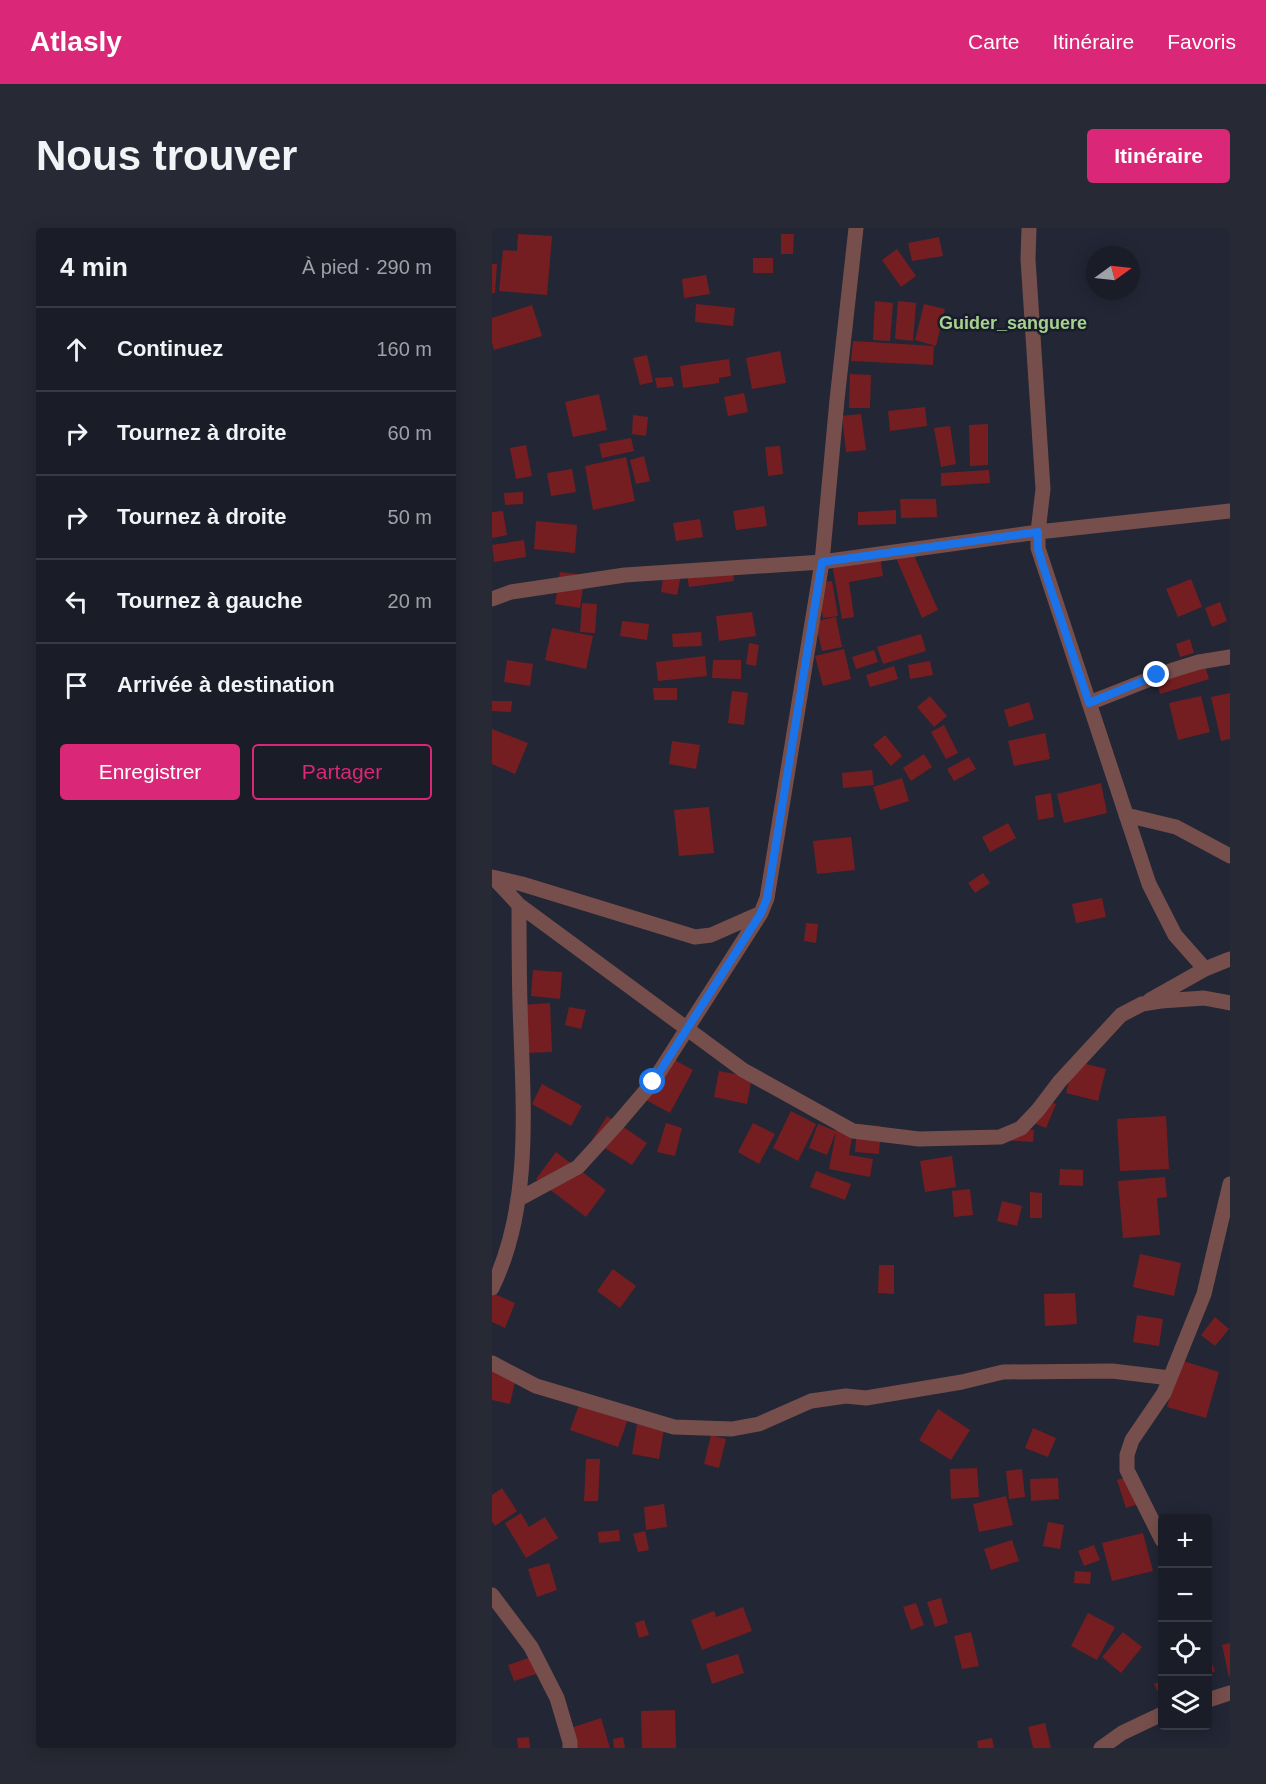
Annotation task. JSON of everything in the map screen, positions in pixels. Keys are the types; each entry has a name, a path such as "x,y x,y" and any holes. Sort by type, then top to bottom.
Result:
{"street":[{"path":"519,1198 578,1167 653,1082 761,913 767,898 822,562 856,228"},
{"path":"1029,228 1028,259 1043,489 1038,549 1149,884 1175,935 1205,969"},
{"path":"492,599 511,592 625,575 822,562 1038,532 1230,511"},
{"path":"492,586 511,592"},
{"path":"1089,703 1173,670 1199,662 1230,657"},
{"path":"1126,814 1176,827 1230,856"},
{"path":"493,877 694,937 711,935 761,913"},
{"path":"493,877 519,905 743,1070 853,1131 919,1139 1000,1137 1021,1128 1060,1081 1121,1015 1205,969 1230,959"},
{"path":"492,1288 502,1267 519,1198 524,1127 519,905"},
{"path":"1142,1004 1204,998 1230,1003"},
{"path":"1158,1532 1127,1470 1126,1455 1132,1440 1164,1393 1204,1294 1230,1184"},
{"path":"492,1363 536,1386 674,1427 732,1429 759,1424 811,1401 846,1396 866,1398 962,1382 1003,1372 1112,1371 1170,1378"},
{"path":"492,1595 531,1647 557,1698 570,1748"},
{"path":"1212,1699 1230,1693"},
{"path":"1101,1748 1122,1733 1158,1716"}],"building":[{"path":"518,234 552,236 547,295 499,291 503,250 517,251"},
{"path":"781,234 794,234 793,254 781,254"},
{"path":"939,237 943,256 912,261 908,243"},
{"path":"897,249 916,276 901,287 882,260"},
{"path":"753,258 773,258 773,273 753,273"},
{"path":"492,264 497,264 495,293 492,293"},
{"path":"706,275 710,294 684,298 682,279"},
{"path":"875,301 893,303 890,341 873,340"},
{"path":"898,301 916,303 913,341 895,339"},
{"path":"696,304 735,308 733,326 695,322"},
{"path":"924,304 945,309 936,346 915,340"},
{"path":"532,305 542,336 494,350 492,318"},
{"path":"853,341 934,346 933,365 851,361"},
{"path":"780,351 786,383 752,389 746,358"},
{"path":"647,355 653,382 640,385 633,358"},
{"path":"729,359 731,376 719,378 719,383 683,388 680,366"},
{"path":"850,374 871,375 870,408 849,408"},
{"path":"672,377 674,386 657,388 655,378"},
{"path":"744,393 748,412 728,416 724,397"},
{"path":"599,394 607,430 573,437 565,402"},
{"path":"925,407 927,426 890,431 888,411"},
{"path":"861,414 866,450 846,452 842,416"},
{"path":"633,415 648,417 646,436 632,434"},
{"path":"988,424 988,465 970,466 969,425"},
{"path":"950,426 956,464 941,467 934,428"},
{"path":"631,438 634,451 602,458 599,444"},
{"path":"526,445 532,476 516,479 510,448"},
{"path":"780,446 783,474 768,476 765,447"},
{"path":"644,456 650,481 636,484 630,460"},
{"path":"626,457 635,501 593,510 585,466"},
{"path":"572,469 576,492 551,496 547,473"},
{"path":"989,470 990,483 941,486 941,473"},
{"path":"523,492 523,504 505,505 504,493"},
{"path":"900,499 936,499 937,517 901,518"},
{"path":"764,506 767,526 736,530 733,511"},
{"path":"896,510 896,524 858,525 858,512"},
{"path":"503,511 507,535 492,538 492,512"},
{"path":"700,519 703,537 676,541 673,523"},
{"path":"536,521 577,525 575,553 534,549"},
{"path":"524,540 526,557 494,562 492,545"},
{"path":"909,544 938,610 922,618 893,551"},
{"path":"880,556 883,576 849,582 854,617 842,619 832,564"},
{"path":"731,561 734,581 689,587 686,568"},
{"path":"560,572 585,575 580,608 555,604"},
{"path":"664,572 681,575 677,595 661,592"},
{"path":"1191,579 1202,607 1178,617 1166,589"},
{"path":"832,581 838,616 823,618 817,583"},
{"path":"1220,602 1227,621 1212,627 1205,608"},
{"path":"582,603 597,604 595,633 580,632"},
{"path":"752,612 756,636 719,641 716,616"},
{"path":"836,617 842,647 822,651 815,621"},
{"path":"622,621 649,624 647,640 620,636"},
{"path":"552,628 593,636 586,669 545,660"},
{"path":"701,632 702,646 673,647 672,634"},
{"path":"921,634 926,651 883,664 877,647"},
{"path":"1190,639 1194,653 1180,657 1176,644"},
{"path":"749,643 759,645 756,666 746,664"},
{"path":"844,649 851,679 823,686 815,656"},
{"path":"874,650 878,662 856,669 852,657"},
{"path":"705,656 707,676 658,681 656,662"},
{"path":"1203,659 1209,679 1160,694 1154,673"},
{"path":"507,660 533,664 530,686 504,682"},
{"path":"713,660 741,660 741,679 712,678"},
{"path":"930,661 933,675 910,679 908,665"},
{"path":"894,666 898,679 870,687 866,675"},
{"path":"653,688 677,688 677,700 654,700"},
{"path":"732,691 748,693 744,725 728,723"},
{"path":"1230,693 1230,739 1221,741 1211,697"},
{"path":"930,696 947,716 934,727 917,707"},
{"path":"1201,696 1210,732 1178,740 1169,703"},
{"path":"492,701 512,701 511,712 492,711"},
{"path":"1029,702 1034,719 1009,727 1004,710"},
{"path":"944,725 958,753 946,759 931,732"},
{"path":"492,729 528,743 515,774 492,764"},
{"path":"1045,733 1050,759 1014,766 1008,741"},
{"path":"885,735 902,756 891,766 873,745"},
{"path":"672,741 700,745 696,769 669,764"},
{"path":"924,754 932,767 911,781 903,768"},
{"path":"969,757 976,769 954,781 947,769"},
{"path":"872,770 874,785 843,788 842,773"},
{"path":"902,778 909,801 880,810 873,787"},
{"path":"1101,783 1107,813 1064,823 1057,794"},
{"path":"1051,793 1054,817 1038,820 1035,796"},
{"path":"709,807 714,853 679,856 674,810"},
{"path":"1008,823 1016,838 990,852 982,837"},
{"path":"851,837 855,870 817,874 813,841"},
{"path":"983,873 990,883 975,893 968,883"},
{"path":"1102,898 1106,917 1076,923 1072,904"},
{"path":"806,923 818,924 816,943 804,941"},
{"path":"533,970 562,972 560,999 531,996"},
{"path":"550,1003 552,1052 525,1053 522,1005"},
{"path":"569,1007 586,1010 581,1029 565,1025"},
{"path":"669,1057 693,1070 670,1113 646,1100"},
{"path":"1074,1061 1106,1069 1098,1101 1066,1093"},
{"path":"719,1071 752,1077 747,1104 714,1097"},
{"path":"542,1084 582,1106 571,1126 532,1104"},
{"path":"1044,1099 1056,1104 1046,1128 1034,1123"},
{"path":"791,1111 816,1124 798,1161 773,1148"},
{"path":"607,1116 647,1143 632,1165 592,1140"},
{"path":"1166,1116 1169,1169 1120,1171 1117,1119"},
{"path":"666,1123 682,1128 675,1156 657,1152"},
{"path":"753,1123 775,1134 759,1164 738,1152"},
{"path":"818,1124 836,1131 837,1128 853,1131 849,1155 873,1159 870,1177 829,1169 836,1132 827,1155 809,1148"},
{"path":"857,1124 881,1126 879,1154 855,1152"},
{"path":"1004,1128 1034,1130 1033,1142 1003,1140"},
{"path":"556,1152 606,1190 586,1217 536,1179"},
{"path":"952,1156 956,1187 925,1192 920,1161"},
{"path":"1060,1169 1083,1170 1083,1186 1059,1185"},
{"path":"816,1171 851,1184 845,1200 810,1187"},
{"path":"1165,1177 1167,1197 1157,1198 1160,1235 1123,1238 1118,1181"},
{"path":"970,1189 973,1215 954,1217 952,1191"},
{"path":"1030,1192 1042,1193 1042,1218 1030,1218"},
{"path":"1002,1201 1022,1206 1017,1226 997,1221"},
{"path":"1140,1254 1181,1263 1174,1296 1133,1287"},
{"path":"879,1265 894,1265 894,1294 878,1293"},
{"path":"613,1269 636,1286 620,1308 597,1291"},
{"path":"492,1293 515,1303 505,1328 492,1322"},
{"path":"1075,1293 1077,1324 1045,1326 1044,1294"},
{"path":"1137,1315 1163,1319 1159,1346 1133,1342"},
{"path":"1215,1317 1229,1329 1215,1346 1201,1335"},
{"path":"1180,1360 1219,1372 1206,1418 1167,1407"},
{"path":"492,1367 517,1373 510,1404 492,1400"},
{"path":"580,1402 628,1419 618,1447 570,1430"},
{"path":"938,1409 970,1430 951,1460 919,1440"},
{"path":"637,1424 664,1429 659,1459 632,1454"},
{"path":"1033,1428 1056,1438 1048,1457 1025,1448"},
{"path":"711,1435 726,1439 719,1468 704,1464"},
{"path":"586,1459 600,1459 598,1501 584,1501"},
{"path":"977,1468 979,1497 951,1499 950,1469"},
{"path":"1022,1469 1025,1497 1009,1499 1006,1471"},
{"path":"1133,1475 1141,1503 1126,1508 1117,1480"},
{"path":"1058,1478 1059,1499 1031,1501 1030,1479"},
{"path":"502,1488 517,1511 495,1526 492,1521 492,1495"},
{"path":"1006,1496 1013,1525 979,1532 973,1504"},
{"path":"664,1504 667,1527 646,1530 644,1507"},
{"path":"521,1513 529,1527 545,1517 558,1538 526,1558 505,1523"},
{"path":"1048,1522 1064,1525 1060,1549 1043,1546"},
{"path":"619,1530 620,1541 599,1543 598,1532"},
{"path":"645,1531 649,1550 638,1552 633,1534"},
{"path":"1143,1533 1153,1571 1112,1581 1102,1543"},
{"path":"1012,1540 1019,1561 991,1570 984,1549"},
{"path":"1094,1545 1100,1560 1084,1566 1078,1551"},
{"path":"549,1563 557,1590 537,1597 528,1569"},
{"path":"1075,1571 1091,1572 1090,1584 1074,1583"},
{"path":"941,1598 948,1623 935,1627 927,1602"},
{"path":"916,1603 924,1625 911,1630 903,1607"},
{"path":"743,1607 752,1631 702,1650 691,1620 714,1611 716,1617"},
{"path":"1088,1613 1115,1627 1097,1660 1071,1646"},
{"path":"644,1620 649,1635 639,1638 635,1623"},
{"path":"971,1632 979,1666 962,1669 954,1636"},
{"path":"1123,1632 1142,1647 1121,1673 1102,1657"},
{"path":"1230,1643 1230,1677 1229,1677 1222,1645"},
{"path":"738,1654 744,1673 712,1684 706,1664"},
{"path":"534,1656 539,1673 514,1681 508,1665"},
{"path":"675,1710 676,1748 642,1748 641,1711"},
{"path":"601,1718 610,1748 577,1748 571,1728"},
{"path":"1045,1723 1051,1748 1033,1748 1028,1727"},
{"path":"529,1737 530,1748 518,1748 517,1738"},
{"path":"623,1737 625,1748 614,1748 613,1739"},
{"path":"992,1738 994,1748 978,1748 977,1741"}],"district":[{"name":"Guider_sanguere","path":"1013,323"}],"route":[{"path":"653,1082 761,913 767,898 822,562 1038,532 1038,549 1043,566 1089,703 1157,675"}]}
